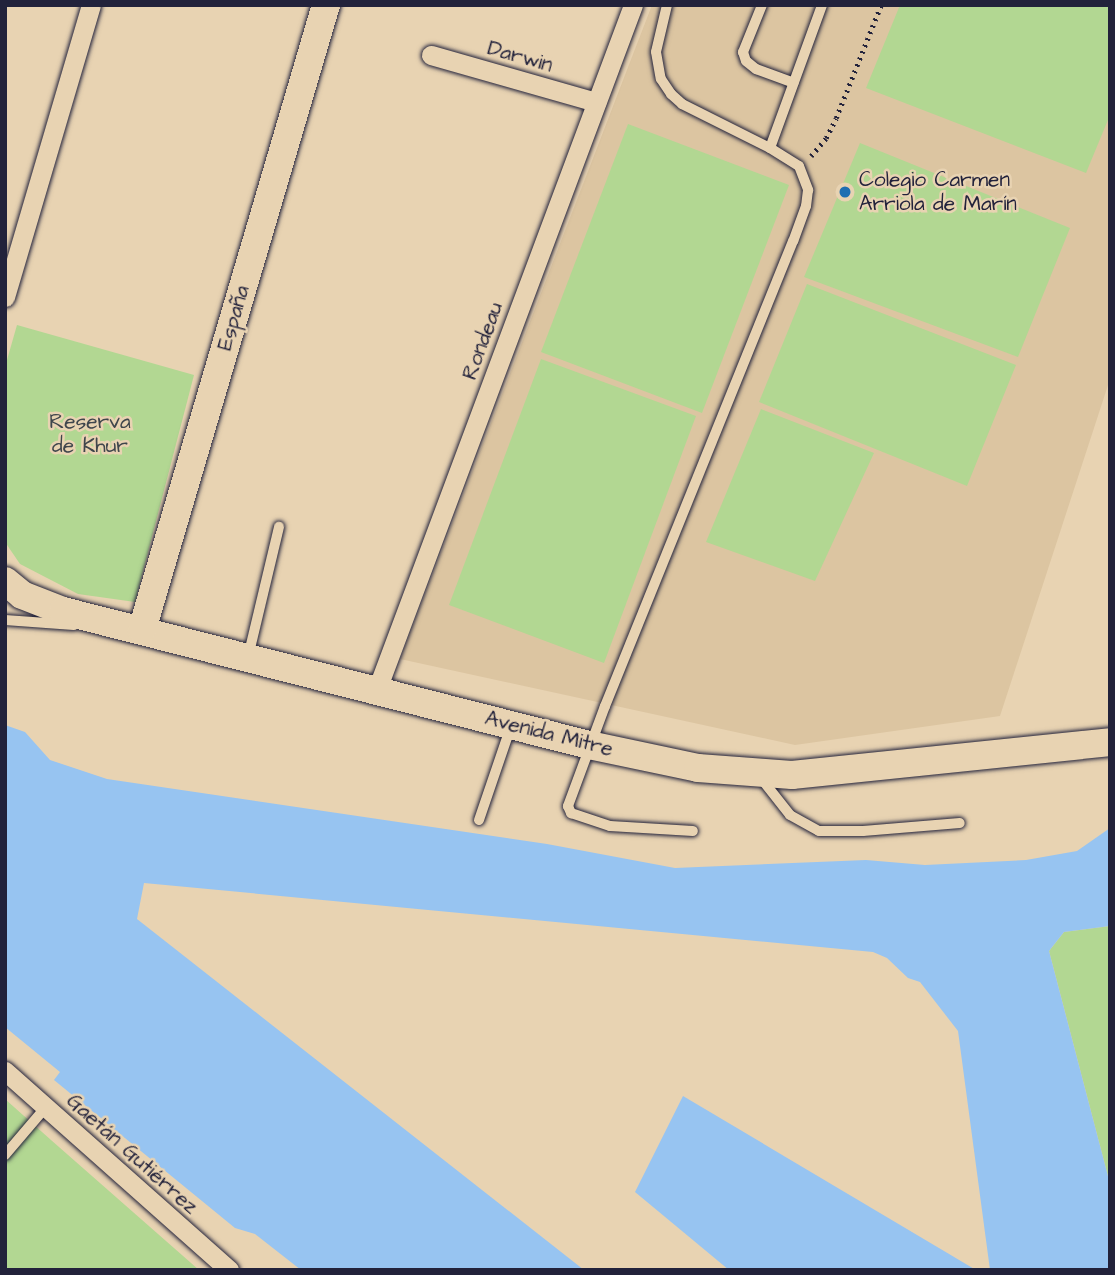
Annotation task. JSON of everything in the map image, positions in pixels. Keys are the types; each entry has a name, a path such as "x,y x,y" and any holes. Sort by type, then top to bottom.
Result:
{"street":[{"path":"5,297 91,5"},
{"name":"España","path":"131,627 326,5"},
{"name":"Rondeau","path":"376,692 632,5"},
{"name":"Darwin","path":"431,55 596,102"},
{"name":"Avenida Mitre","path":"5,581 33,599 63,611 589,745 698,768 792,775 1110,742"},
{"name":"Gaetán Gutiérrez","path":"5,1072 229,1270"}],"lane":[{"path":"667,5 656,52 661,79 671,94 694,110 771,148 799,166 808,190 806,205 589,745 568,806 572,813 610,826 693,831"},
{"path":"762,5 743,52 746,61 756,69 794,83"},
{"path":"771,148 822,5"},
{"path":"248,658 279,527"},
{"path":"5,620 50,626 131,627"},
{"path":"479,820 511,725"},
{"path":"757,774 790,815 819,831 863,831 960,823"},
{"path":"5,1155 46,1108"}],"path":[{"path":"799,166 827,138 881,5"}],"shaded area":[{"name":"Colegio Carmen Arriola de Marín","path":"652,5 1110,5 1110,379 1000,716 795,745 400,659"}],"green space":[{"path":"900,5 1110,5 1110,115 1086,173 866,88"},
{"path":"628,124 789,185 702,413 541,352"},
{"path":"860,143 1070,228 1018,357 804,277"},
{"path":"807,284 1016,365 967,486 759,402"},
{"name":"Reserva de Khur","path":"17,325 194,375 135,602 78,594 20,564 5,542 5,367"},
{"path":"541,359 696,416 604,663 449,605"},
{"path":"761,409 874,453 815,581 706,542"},
{"path":"1110,926 1110,1184 1049,951 1064,932"},
{"path":"5,1099 51,1140 199,1270 5,1270"}],"water":[{"path":"5,725 25,732 50,760 107,779 547,844 675,868 866,860 925,865 1026,860 1077,851 1110,828 1110,926 1064,932 1049,951 1110,1184 1110,1270 990,1270 958,1031 920,982 908,978 887,958 873,952 144,883 137,919 584,1270 301,1270 255,1234 235,1228 54,1080 60,1072 5,1027"},
{"path":"683,1096 976,1270 729,1270 635,1192"}],"place":[{"name":"Colegio Carmen Arriola de Marín","path":"845,192"}]}
